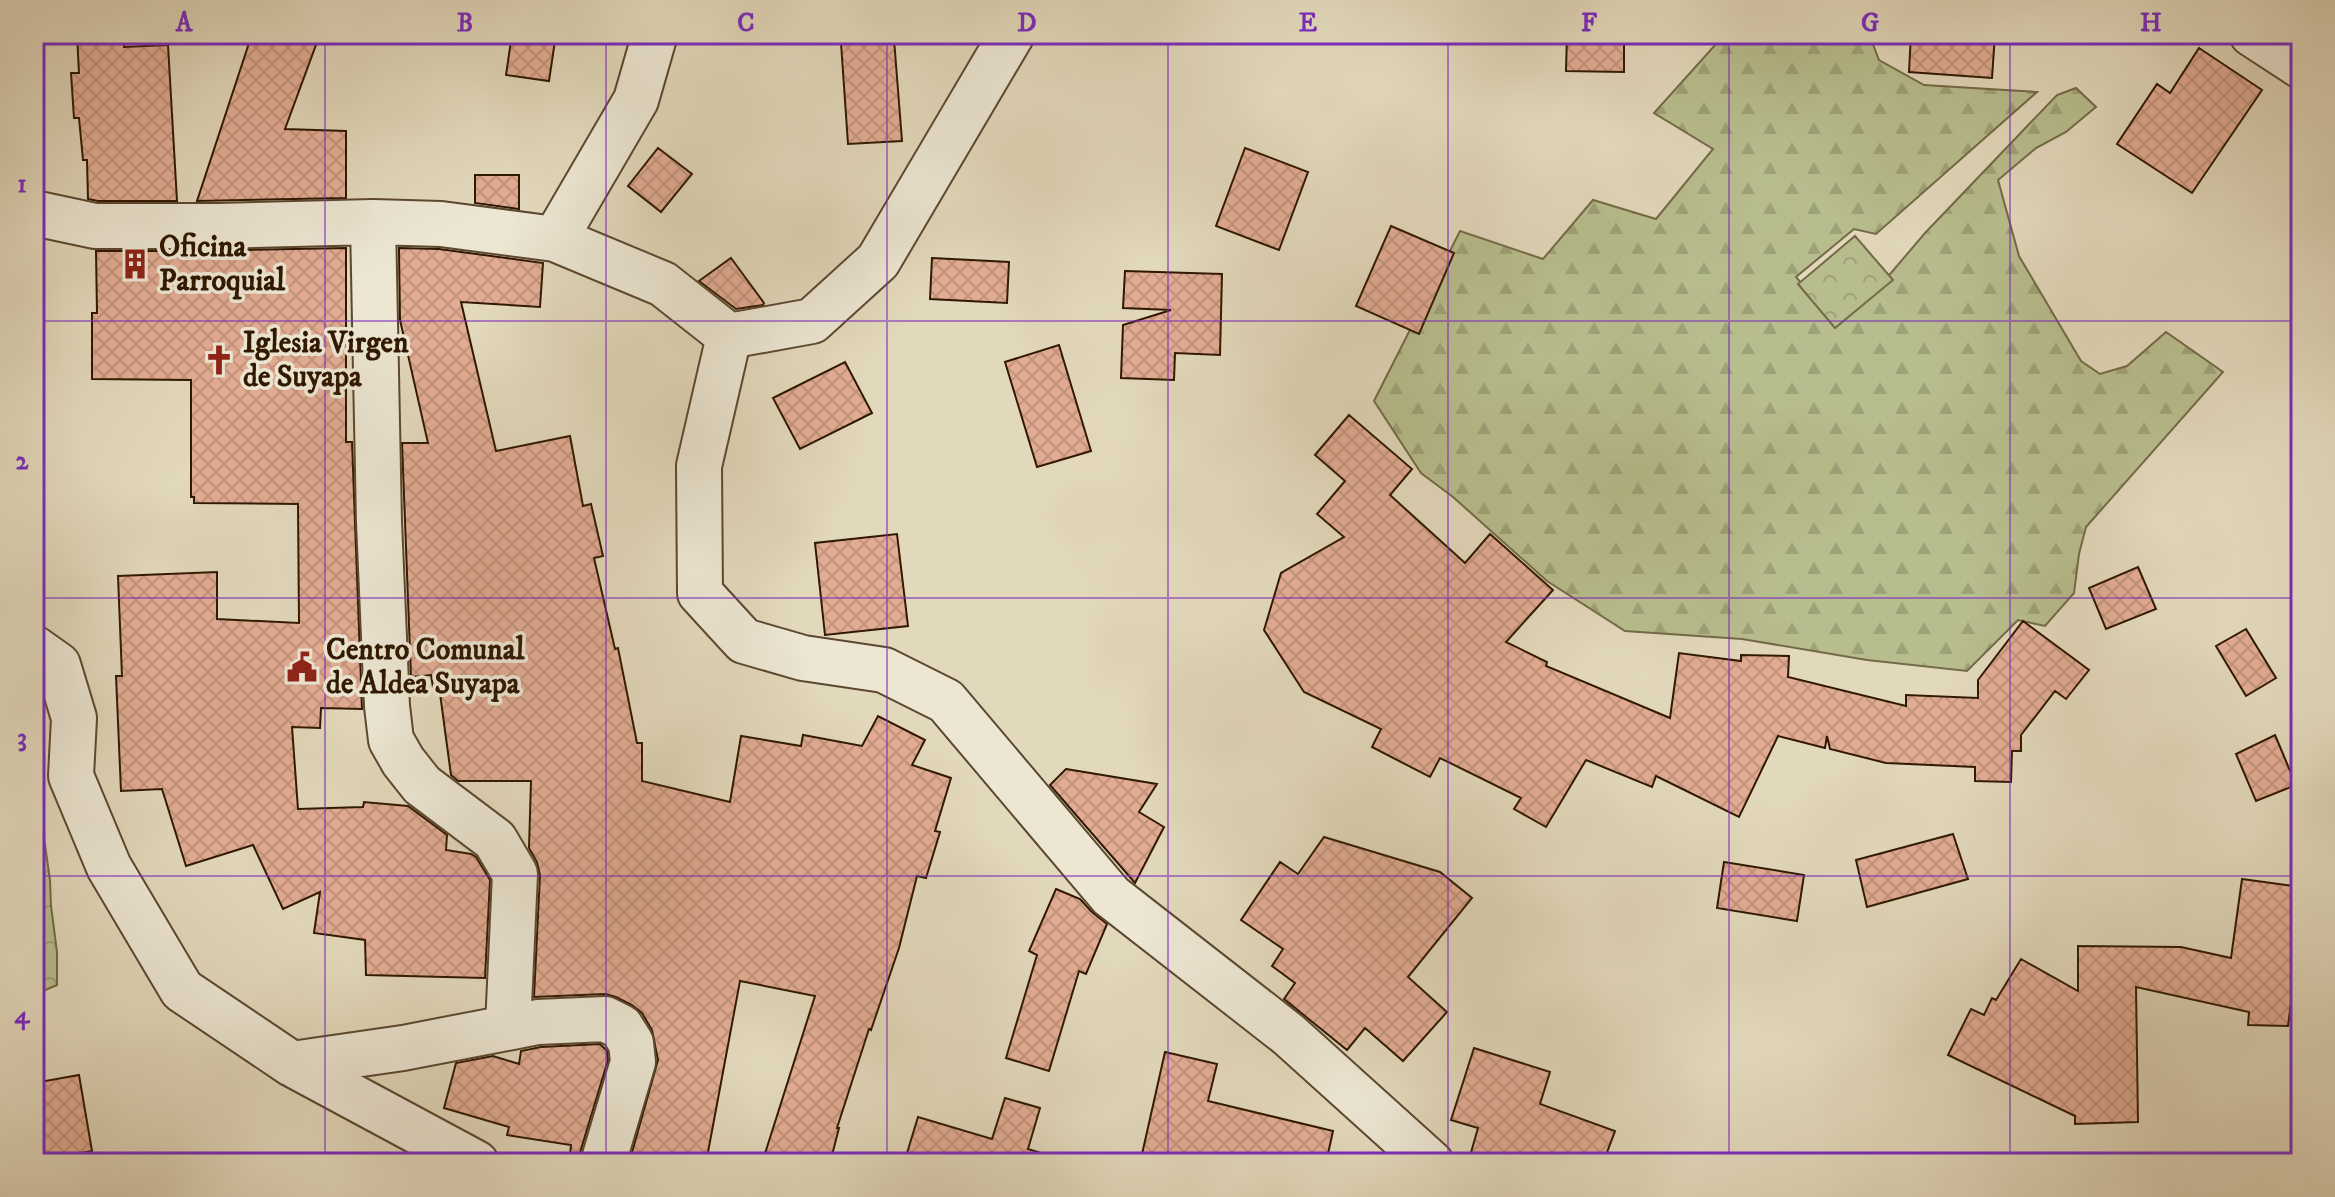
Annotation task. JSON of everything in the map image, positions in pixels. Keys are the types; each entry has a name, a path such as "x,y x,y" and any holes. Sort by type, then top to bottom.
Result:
{"street":[{"path":"555,239 636,100 655,34"},
{"path":"34,213 95,226 373,222 441,224 555,239 663,284 729,336 812,321 878,261 1012,34"},
{"path":"2252,34 2301,66"},
{"path":"373,222 379,522 391,740 422,785 495,840 515,874 508,1027"},
{"path":"729,336 699,466 700,593 744,641 803,658 884,670 946,701 1111,896 1288,1034 1431,1163"},
{"path":"34,648 58,665 74,718 71,776 109,867 182,990 292,1064 476,1163"},
{"path":"292,1064 416,1046 538,1022 605,1019 621,1027 631,1043 633,1062 603,1163"}],"green space":[{"path":"1725,34 1869,34 1879,60 1924,85 2037,92 1876,234 1854,229 1796,277 1833,321 1891,273 1925,233 2057,95 2076,88 2096,107 2066,132 2036,148 1998,180 2019,256 2081,361 2100,374 2127,366 2166,332 2223,372 2086,527 2074,593 2045,626 2018,620 1967,671 1867,660 1742,639 1625,631 1547,581 1453,497 1421,473 1374,401 1460,231 1543,259 1593,200 1656,219 1713,149 1654,113"},
{"path":"1855,236 1893,280 1835,328 1798,284"},
{"path":"34,736 57,952 57,985 34,995"}],"building":[{"path":"77,34 124,34 124,47 168,45 177,201 88,199 87,160 83,160 79,118 74,118 71,73 79,73"},
{"path":"252,34 320,34 285,129 346,131 346,198 197,201"},
{"path":"512,34 556,34 549,81 506,75"},
{"path":"1567,34 1624,34 1624,72 1566,71"},
{"path":"1911,34 1995,34 1992,78 1909,72"},
{"path":"894,39 902,141 848,144 841,43"},
{"path":"2199,48 2262,90 2192,193 2117,144 2157,84 2170,93"},
{"path":"658,148 692,174 661,212 628,186"},
{"path":"1245,148 1308,172 1279,250 1216,226"},
{"path":"475,175 519,175 519,209 475,203"},
{"path":"1391,226 1454,253 1419,334 1356,306"},
{"path":"346,248 346,442 352,442 362,709 321,708 320,728 292,727 298,809 363,807 364,802 408,806 447,835 446,850 476,857 490,880 485,978 366,975 365,940 314,933 320,892 283,909 253,845 186,866 162,789 121,791 116,676 122,676 118,576 217,572 217,619 299,623 298,504 194,503 194,497 191,497 191,380 92,379 92,313 97,313 96,251 180,253"},
{"path":"399,248 439,249 543,263 540,307 461,302 496,451 570,436 583,506 591,504 603,556 594,558 615,649 618,648 637,743 642,743 642,781 730,802 741,736 801,746 803,735 862,746 878,716 925,740 912,765 951,778 935,831 940,832 926,878 917,876 899,948 837,1128 830,1163 762,1163 815,996 740,981 706,1163 629,1163 658,1060 652,1030 642,1013 632,1005 605,994 534,997 540,875 529,848 531,781 458,781 451,775 439,686 433,687 431,675 411,677 402,443 428,443 400,320"},
{"path":"731,258 763,305 736,309 699,281"},
{"path":"932,258 1009,262 1007,303 930,299"},
{"path":"1125,271 1222,274 1220,355 1175,353 1174,380 1121,378 1123,325 1171,310 1123,308"},
{"path":"1059,345 1091,451 1037,467 1005,362"},
{"path":"845,362 872,413 800,449 773,398"},
{"path":"1349,415 1412,469 1390,495 1465,563 1490,534 1553,590 1506,642 1547,662 1546,666 1670,718 1679,653 1741,661 1741,655 1789,656 1788,677 1906,706 1906,695 1978,698 1978,680 2023,621 2089,670 2066,699 2055,691 2021,735 2021,751 2012,751 2011,782 1975,781 1975,767 1886,763 1830,749 1827,736 1825,748 1778,736 1739,817 1656,776 1652,787 1586,760 1546,827 1514,809 1521,798 1440,758 1430,777 1372,747 1381,729 1304,692 1264,630 1281,573 1344,537 1317,514 1345,481 1315,455"},
{"path":"897,534 908,626 825,635 815,543"},
{"path":"2138,567 2156,609 2106,629 2089,588"},
{"path":"2246,629 2276,678 2246,696 2216,646"},
{"path":"2275,735 2296,785 2256,801 2236,754"},
{"path":"1066,769 1157,784 1139,812 1164,827 1135,883 1050,785"},
{"path":"1953,834 1968,879 1867,907 1856,860"},
{"path":"1324,837 1440,872 1472,898 1408,977 1447,1012 1403,1061 1365,1028 1347,1050 1284,999 1295,983 1272,966 1283,949 1241,920 1280,862 1298,874"},
{"path":"1724,862 1804,875 1797,921 1717,908"},
{"path":"2242,879 2301,887 2301,927 2288,1026 2248,1025 2249,1012 2136,987 2138,1122 2075,1124 2075,1116 1948,1055 1971,1009 1984,1015 1992,998 1996,1000 2021,959 2078,991 2078,946 2181,947 2231,958"},
{"path":"1056,889 1080,899 1107,924 1086,974 1079,971 1049,1071 1006,1058 1037,955 1029,951"},
{"path":"600,1044 607,1051 608,1060 579,1156 570,1155 571,1145 507,1135 509,1127 444,1108 456,1063 493,1056 519,1064 521,1051"},
{"path":"1474,1048 1550,1072 1540,1104 1615,1131 1603,1163 1468,1163 1478,1128 1451,1120"},
{"path":"1165,1052 1217,1064 1208,1101 1333,1131 1326,1163 1140,1163"},
{"path":"79,1075 92,1151 34,1161 34,1083"},
{"path":"1005,1098 1040,1108 1028,1149 1041,1153 1040,1163 904,1163 918,1117 992,1139"}],"place":[{"name":"Oficina Parroquial","path":"135,264"},
{"name":"Iglesia Virgen de Suyapa","path":"219,360"},
{"name":"Centro Comunal de Aldea Suyapa","path":"302,667"}]}
